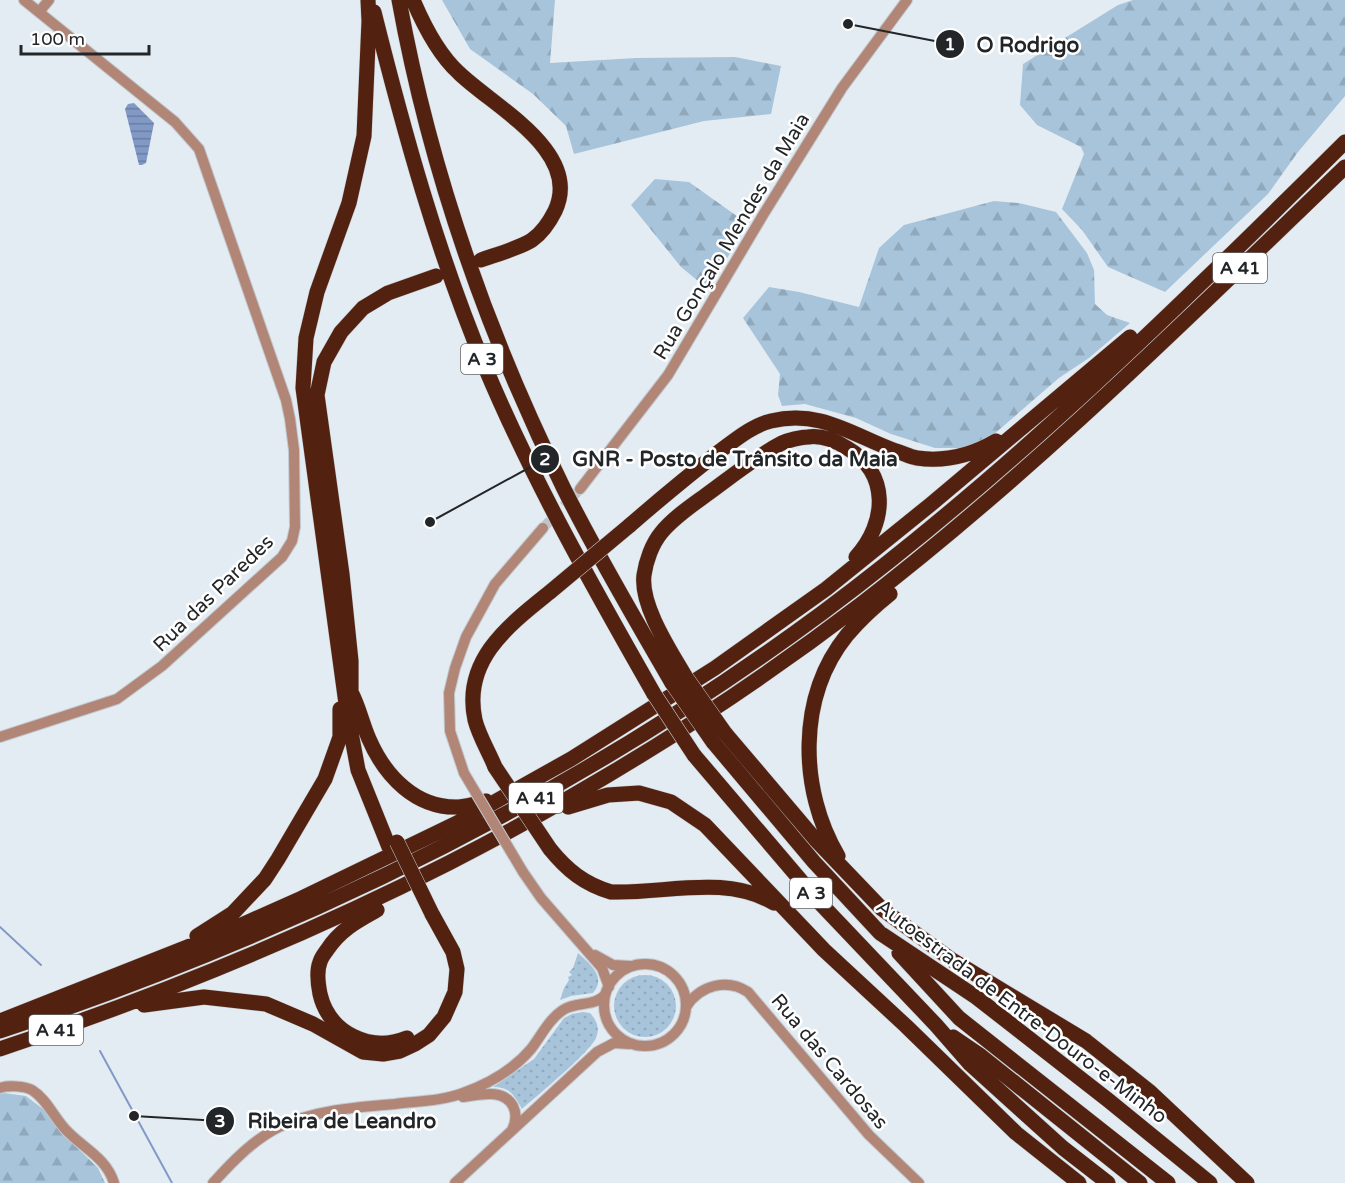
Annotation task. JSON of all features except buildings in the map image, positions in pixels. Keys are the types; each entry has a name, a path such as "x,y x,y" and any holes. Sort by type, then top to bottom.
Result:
{"highway":[{"path":"370,0 364,136 349,203 317,292 306,338 303,388 340,670 358,770 429,916 444,956 447,972 447,988 438,1009 423,1028 399,1041 371,1043 343,1032 324,1010 317,982 320,960 335,937 350,925 381,908 395,891"},
{"name":"A 3","path":"370,0 427,207 485,367 565,538 654,694 694,755 820,903 970,1064 1063,1148 1108,1183"},
{"name":"A 3","path":"399,0 415,86 433,152 464,251 494,332 535,427 570,500 679,680"},
{"path":"413,0 427,30 444,57 458,72 528,129 551,157 561,179 560,200 550,221 532,240 482,260"},
{"name":"A 41","path":"0,1031 180,966 304,914 395,872 498,819 619,750 777,646 882,566 1011,458 1181,301 1345,142"},
{"name":"A 41","path":"0,1049 111,1010 263,951 395,891 538,817 615,772 719,706 833,625 927,551 1028,466 1345,167"},
{"path":"393,844 366,767 358,734 351,692 351,661 342,574 317,395 324,362 341,332 363,308 388,293 436,276"},
{"path":"0,1021 265,915 382,861 528,784 607,737 702,677 826,589 915,518 1140,327 1181,301"},
{"path":"785,909 758,894 735,888 611,892 594,887 578,877 565,867 550,849 495,767 476,722 473,705 477,673 497,639 550,592 693,471 740,436 769,421 800,416 839,425 886,447 917,458 946,459 971,453 1028,422"},
{"path":"826,589 868,543 877,525 881,497 874,476 859,454 834,440 810,436 784,442 749,463 679,515 661,533 650,552 644,577 647,600 679,680 719,737 882,909 952,960 1086,1041 1166,1107 1246,1183"},
{"path":"859,885 827,836 814,799 809,762 811,723 828,668 847,636 877,604 909,577 927,551"},
{"path":"155,960 233,913 265,879 279,859 326,779 334,756 339,737 340,670"},
{"path":"351,692 361,711 368,736 379,760 396,782 416,796 437,804 462,807 494,799 528,784"},
{"name":"Autoestrada de Entre-Douro-e-Minho","path":"719,737 814,862 880,933 976,997 1210,1183"},
{"path":"538,817 608,795 639,793 671,802 705,825 824,950 906,1026 1001,1120 1079,1183"},
{"path":"111,1010 204,997 266,1004 312,1024 363,1052 383,1054 400,1051 429,1035 444,1017 455,992 457,969 453,952 429,916"},
{"name":"A 3","path":"880,933 959,1018 1168,1183"},
{"name":"A 3","path":"936,1025 981,1056 1140,1183"}],"street":[{"name":"Rua das Paredes","path":"0,737 117,699 162,666 282,557 292,541 295,527 295,466 286,400 199,149 175,122 24,0"},
{"path":"39,12 50,0"},
{"name":"Rua Gonçalo Mendes da Maia","path":"580,489 668,375 842,88 908,0"},
{"path":"543,528 495,584 466,638 449,693 450,731 464,773 523,872 558,919 602,968 607,991 606,1036 597,1052"},
{"path":"587,950 613,965 646,964 663,968 688,988 705,990"},
{"path":"441,1099 463,1094 514,1067 556,1015 573,1005 596,1002 621,973 637,965"},
{"path":"455,1183 597,1052 614,1043 644,1047 657,1045 678,1031 684,1020 686,997 677,979"},
{"name":"Rua das Cardosas","path":"705,990 729,984 739,986 748,992 869,1135 919,1183"},
{"path":"686,1007 697,994 705,990"},
{"path":"583,1004 596,1007 607,1019 615,1033 632,1044"},
{"path":"0,1088 5,1086 31,1089 49,1106 67,1131 98,1156 111,1173 114,1183"},
{"path":"213,1183 248,1148 279,1127 312,1115 355,1108 499,1094 507,1098 515,1112 515,1124 511,1131"}],"green space":[{"path":"442,0 555,0 550,63 636,58 735,57 781,66 771,114 704,121 574,154 566,126 533,94 470,49"},
{"path":"1133,0 1345,0 1345,96 1298,152 1268,194 1165,292 1108,267 1082,230 1062,209 1084,154 1081,147 1037,125 1020,105 1023,64 1118,5"},
{"path":"655,179 689,182 748,224 708,289 681,267 631,205"},
{"path":"994,201 1019,203 1056,212 1087,253 1094,270 1095,304 1107,315 1130,323 1089,358 1059,378 986,441 960,448 935,448 891,434 856,418 805,404 782,406 778,395 780,374 743,318 769,287 859,307 879,248 904,225"},
{"path":"578,953 598,976 597,987 593,993 560,1000 569,980 568,977 572,975 569,972 573,968"},
{"path":"645,975 657,977 667,984 674,994 676,1006 674,1018 667,1028 657,1035 645,1037 633,1035 623,1028 616,1018 614,1006 616,994 623,984 633,977"},
{"path":"583,1012 590,1013 596,1022 598,1031 596,1038 574,1063 522,1109 508,1090 493,1087 534,1059 564,1018"},
{"path":"0,1094 26,1096 47,1112 59,1130 98,1168 105,1183 0,1183"}],"water":[{"path":"134,103 154,123 146,163 142,165 139,165 125,109 128,104"}],"waterway":[{"path":"0,927 41,965"},
{"path":"100,1051 172,1183"}],"tunnel":[{"path":"543,528 580,489"}],"place":[{"name":"O Rodrigo","path":"848,24"},
{"name":"GNR - Posto de Trânsito da Maia","path":"430,522"},
{"name":"Ribeira de Leandro","path":"134,1116"}]}
